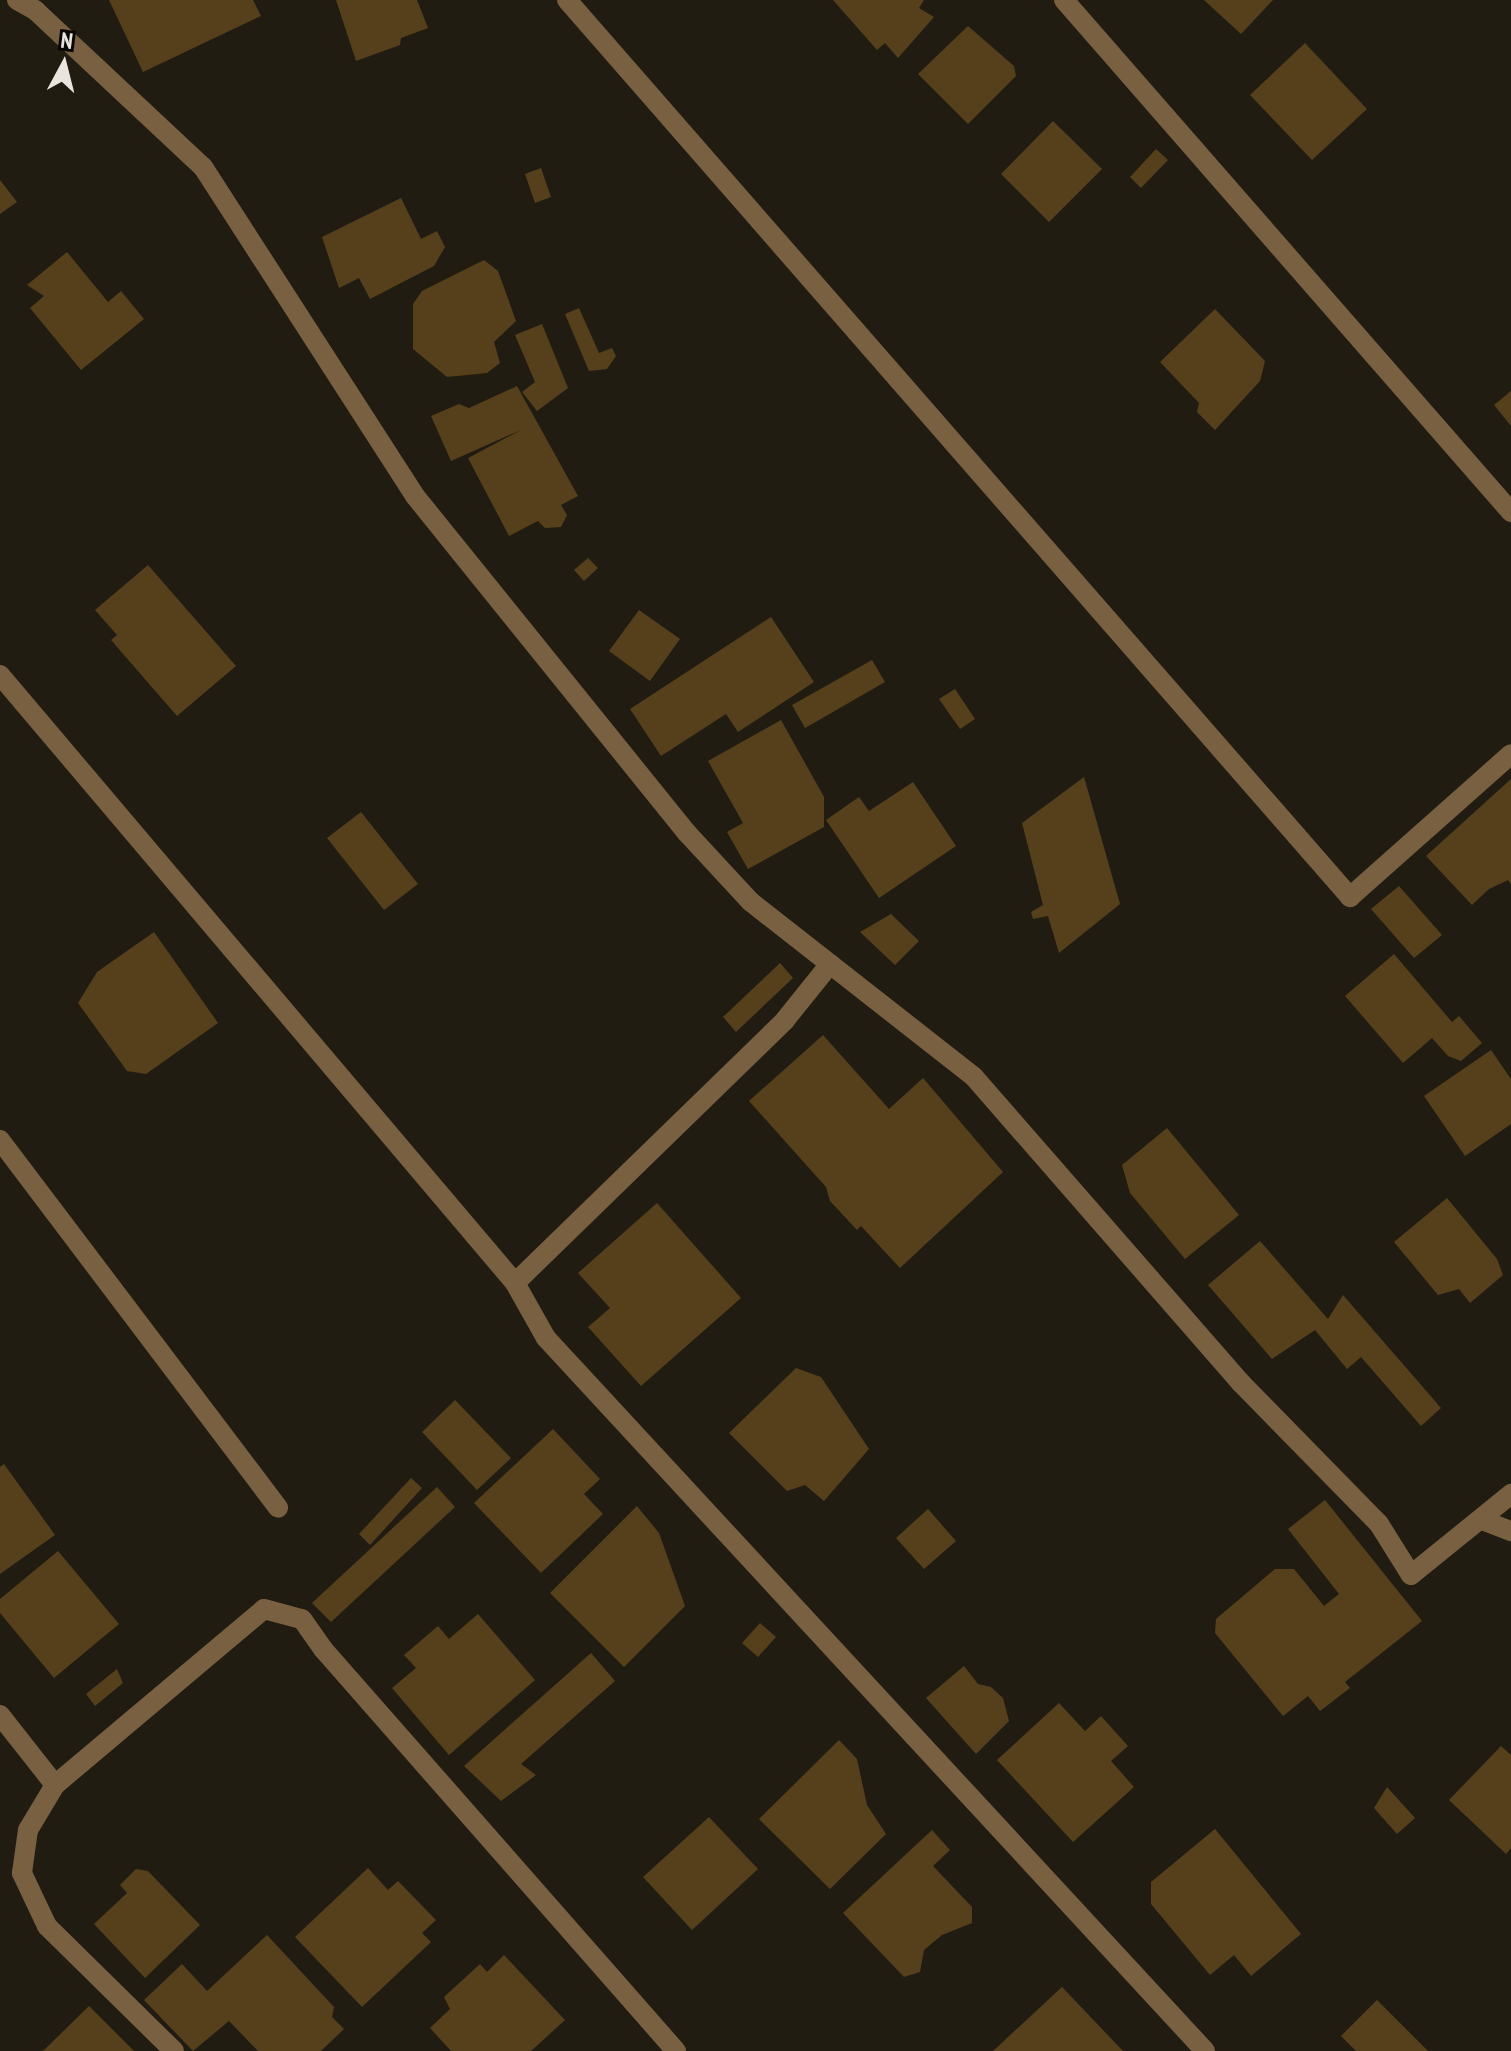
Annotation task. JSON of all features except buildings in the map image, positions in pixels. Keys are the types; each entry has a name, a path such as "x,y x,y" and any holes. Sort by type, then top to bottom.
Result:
{"street":[{"path":"17,0 35,10 203,167 434,521 687,833 751,902 974,1077 1241,1383 1379,1524 1411,1575 1511,1494"},
{"path":"567,0 1350,897 1511,754"},
{"path":"1064,0 1511,512"},
{"path":"0,675 515,1283 546,1338 1205,2051"},
{"path":"515,1283 785,1020 830,964"},
{"path":"0,1140 278,1508"},
{"path":"1482,1520 1511,1531"},
{"path":"174,2051 47,1926 22,1873 28,1830 55,1785 264,1609 302,1619 676,2051"},
{"path":"0,1715 55,1785"}]}
